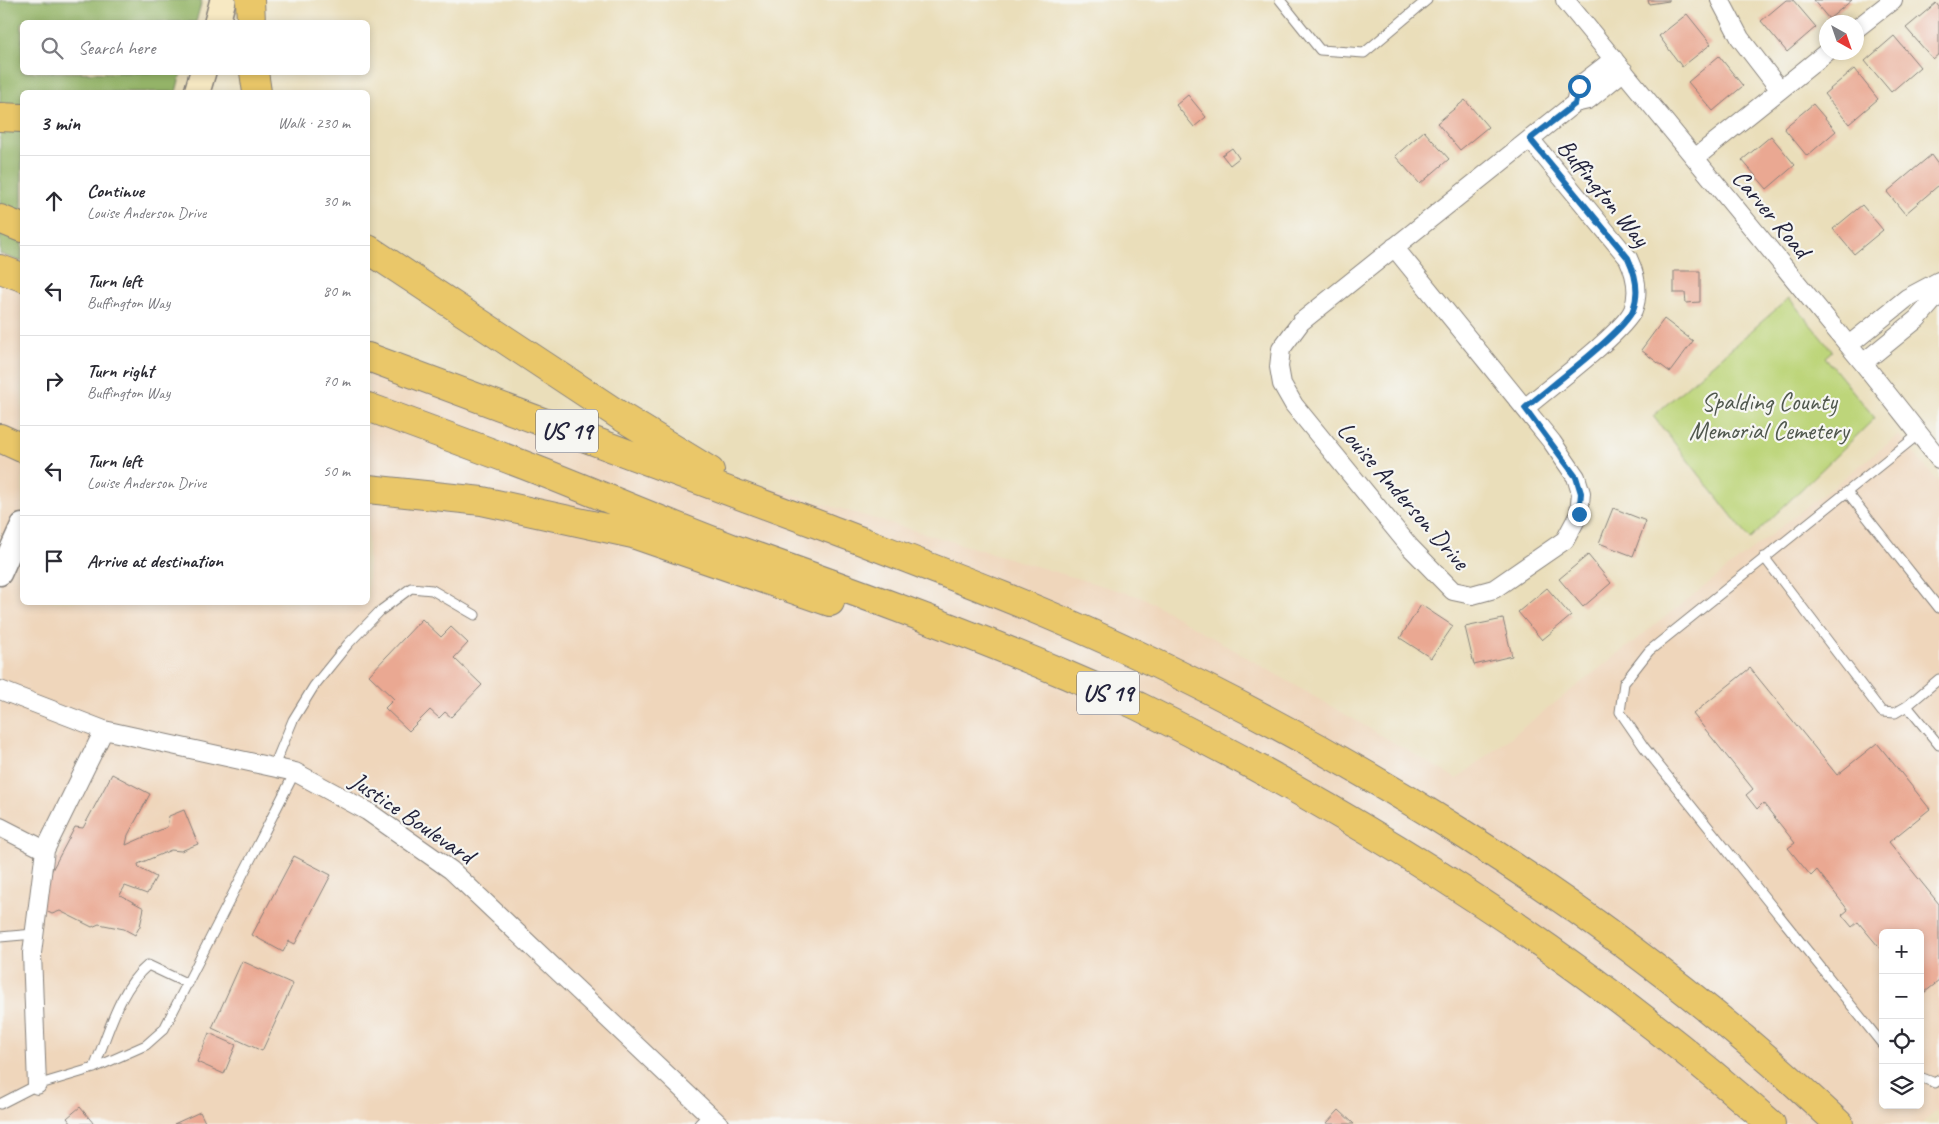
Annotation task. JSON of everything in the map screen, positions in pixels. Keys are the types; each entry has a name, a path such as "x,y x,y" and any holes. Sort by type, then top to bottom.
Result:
{"highway":[{"path":"250,0 251,20"},
{"path":"254,75 257,90"},
{"path":"0,117 20,118"},
{"path":"0,219 20,227"},
{"path":"370,250 622,417 767,505"},
{"path":"0,269 20,277"},
{"name":"US 19","path":"370,358 767,505 940,571 1066,622 1138,655 1298,737 1450,827 1566,903 1658,971 1763,1055 1839,1124"},
{"name":"US 19","path":"370,407 519,463 730,547 1000,646 1137,706 1278,778 1426,866 1545,944 1622,1002 1734,1092 1770,1124"},
{"path":"0,438 20,447"},
{"path":"370,489 482,501 633,534 845,607 1000,646"}],"main road":[{"path":"218,20 223,0"},
{"path":"198,90 202,75"}],"street":[{"name":"Carver Road","path":"1565,0 1849,345 1939,460"},
{"path":"1720,0 1740,38 1780,90"},
{"path":"1864,23 1893,0"},
{"path":"1695,158 1819,58"},
{"name":"Louise Anderson Drive","path":"1394,247 1525,408 1576,477 1581,493 1579,514 1565,540 1494,589 1472,596 1453,591 1410,548 1294,405 1282,384 1279,368 1281,349 1301,322 1394,247 1575,104 1579,86 1619,65"},
{"name":"Buffington Way","path":"1525,408 1620,328 1633,310 1638,288 1634,270 1628,258 1530,139"},
{"path":"1849,345 1907,298 1939,281"},
{"path":"1863,363 1917,319 1939,294"},
{"path":"0,574 20,529"},
{"name":"Justice Boulevard","path":"0,690 104,730 295,772 367,811 451,870 709,1121"},
{"path":"37,1086 32,953 45,850 104,730"},
{"path":"2,832 45,850"}],"lane":[{"path":"1280,0 1320,50 1364,54 1427,0"},
{"path":"1879,1040 1644,747 1620,712 1624,683 1649,651 1919,434"},
{"path":"1847,492 1939,608"},
{"path":"1764,557 1882,712 1895,713 1907,706 1939,679"},
{"path":"274,766 293,720 314,686 348,644 380,610 411,588 432,590 475,615"},
{"path":"1907,706 1939,744"},
{"path":"0,1104 37,1086 94,1068 146,1045 164,1029 295,772"},
{"path":"0,937 34,934"},
{"path":"94,1068 128,986 144,968 148,965 157,968 188,984"},
{"path":"1924,1079 1935,1083 1939,1080"}],"shaded area":[{"path":"0,254 20,261 20,605 370,605 370,371 1144,598 1457,779 1899,435 1939,483 1939,1109 1921,1124 0,1124"}],"green space":[{"path":"0,0 202,0 197,20 20,20 20,75 180,75 177,90 20,90 20,261 0,254"},
{"name":"Spalding County Memorial Cemetery","path":"1789,298 1832,351 1825,357 1875,418 1750,539 1653,416"}],"building":[{"path":"1648,0 1669,0 1669,1 1649,4"},
{"path":"1786,0 1793,0 1816,27 1787,52 1761,21"},
{"path":"1813,0 1852,0 1834,15 1826,15"},
{"path":"1936,3 1939,7 1939,54 1933,59 1906,28"},
{"path":"1687,14 1711,44 1682,67 1659,36"},
{"path":"1894,36 1920,67 1891,92 1865,61"},
{"path":"1719,56 1743,86 1713,111 1688,82"},
{"path":"1854,69 1878,99 1849,124 1824,94"},
{"path":"1188,95 1206,117 1194,127 1176,105"},
{"path":"1465,100 1488,127 1460,150 1437,123"},
{"path":"1813,104 1836,131 1807,156 1784,128"},
{"path":"1424,131 1449,159 1420,184 1395,156"},
{"path":"1771,136 1795,165 1767,189 1742,160"},
{"path":"1232,148 1239,158 1230,165 1222,155"},
{"path":"1931,155 1939,166 1939,185 1905,214 1887,192"},
{"path":"1862,205 1883,230 1854,254 1833,229"},
{"path":"1674,271 1700,271 1700,302 1686,303 1685,293 1674,293"},
{"path":"1664,319 1693,341 1670,372 1641,350"},
{"path":"1613,508 1646,521 1633,556 1599,543"},
{"path":"1588,555 1611,583 1583,607 1559,579"},
{"path":"1547,588 1571,616 1542,640 1518,612"},
{"path":"1421,605 1453,626 1431,658 1400,638"},
{"path":"422,619 441,637 451,627 468,643 454,658 482,685 451,717 445,712 439,718 430,710 409,731 385,708 394,699 369,675"},
{"path":"1503,619 1512,656 1474,665 1465,627"},
{"path":"1750,668 1837,775 1877,743 1930,809 1889,842 1939,904 1939,981 1924,993 1924,929 1879,929 1879,947 1858,922 1852,927 1842,915 1848,910 1817,870 1811,876 1788,848 1795,843 1763,803 1757,809 1746,795 1753,789 1693,714"},
{"path":"112,774 150,794 128,835 126,845 167,827 169,816 184,810 198,844 181,851 171,850 138,864 139,868 156,877 147,894 125,886 120,895 144,908 140,926 135,935 124,929 99,924 92,927 60,911 52,914 38,907 42,889 75,827 83,828"},
{"path":"294,856 331,875 295,944 289,941 283,952 252,935"},
{"path":"242,961 293,984 262,1051 212,1028"},
{"path":"209,1033 236,1045 224,1074 197,1062"},
{"path":"80,1107 94,1124 72,1124 67,1118"},
{"path":"1339,1110 1354,1124 1326,1124"},
{"path":"200,1112 206,1124 174,1124"}],"route":[{"path":"1579,86 1575,104 1530,139 1628,258 1634,270 1638,288 1633,310 1620,328 1525,408 1552,442 1576,477 1581,493 1579,514"}]}
